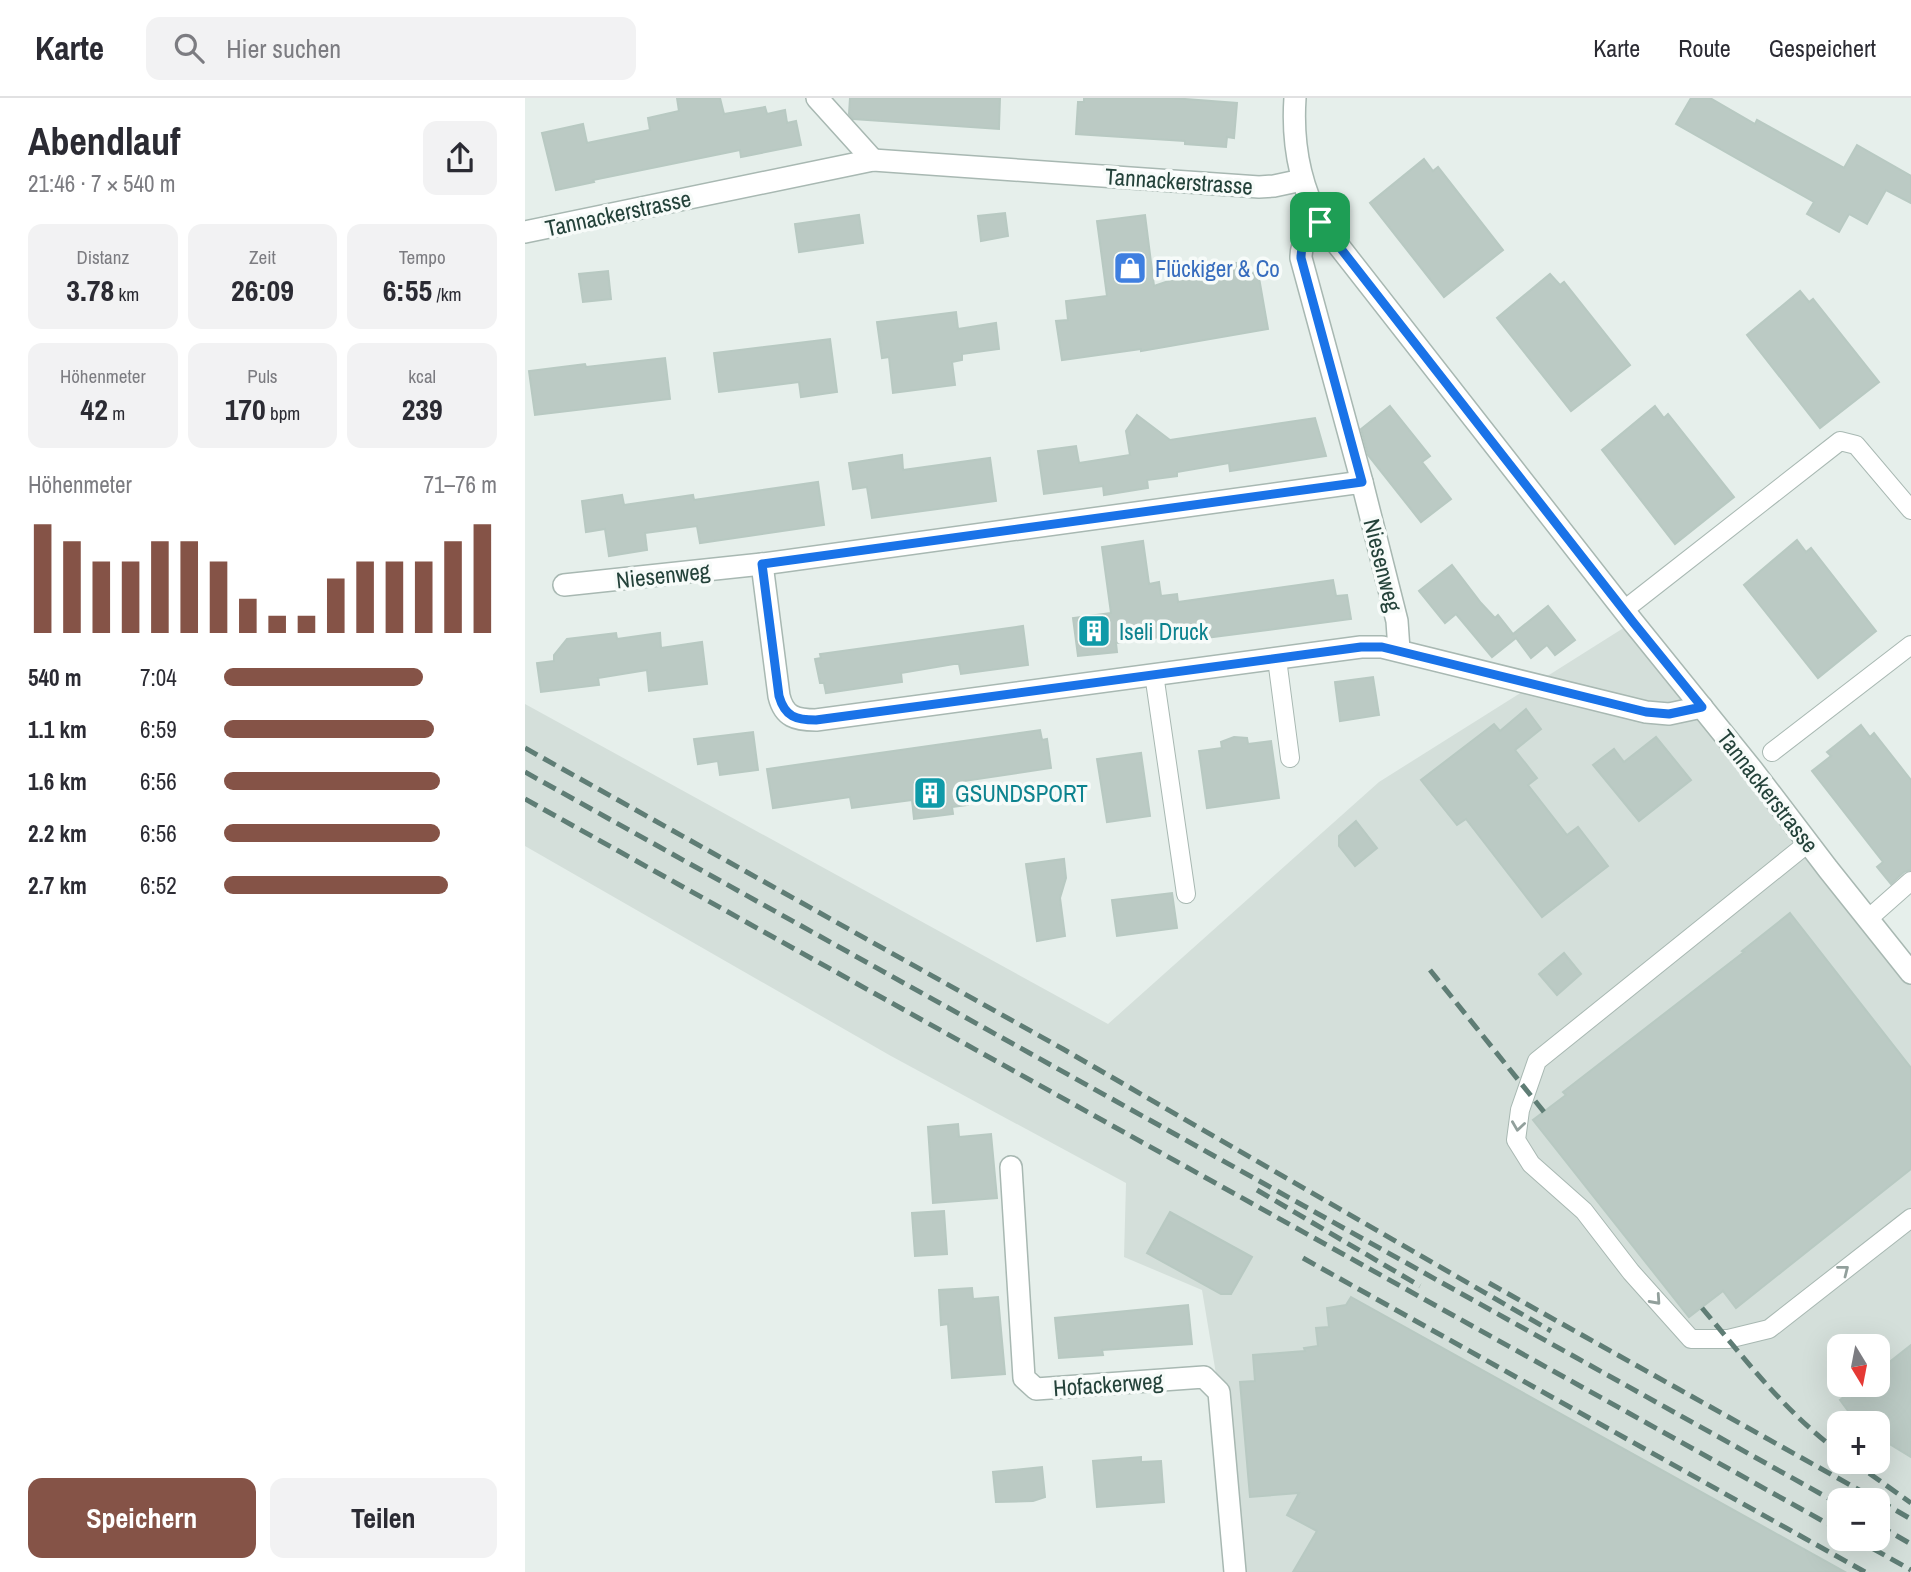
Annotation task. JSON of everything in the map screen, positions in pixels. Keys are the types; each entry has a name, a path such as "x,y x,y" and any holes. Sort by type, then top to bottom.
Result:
{"street":[{"path":"817,98 873,160"},
{"path":"1295,98 1295,141 1302,180"},
{"name":"Tannackerstrasse","path":"525,232 873,160 1259,187 1302,180 1320,222 1911,973"},
{"name":"Niesenweg","path":"1320,222 1305,237 1301,258 1397,621 1399,650"},
{"name":"Niesenweg","path":"564,585 762,564 1362,482"},
{"name":"Niesenweg","path":"762,564 779,696 782,707 789,716 801,720 1361,647 1399,650 1646,712 1669,714 1702,707"},
{"name":"Hofackerweg","path":"1011,1167 1024,1378 1036,1388 1205,1377 1219,1392 1235,1572"}],"lane":[{"path":"1623,610 1840,441 1856,445 1911,510"},
{"path":"1772,751 1911,645"},
{"path":"1277,659 1290,758"},
{"path":"1154,674 1186,894"},
{"path":"1808,844 1537,1061 1520,1110 1516,1140 1531,1164 1584,1211 1631,1272 1691,1339 1728,1339 1769,1329 1911,1218"},
{"path":"1868,919 1911,881"}],"shaded area":[{"path":"1633,622 1911,973 1911,1572 1235,1572 1219,1392 1202,1290 1124,1257 1126,1183 891,1056 525,846 525,704 1108,1024 1379,782"}],"building":[{"path":"677,98 720,98 724,114 765,107 767,114 785,110 787,123 796,121 801,145 741,157 740,150 556,190 542,133 583,124 587,143 650,130 648,118 679,111"},
{"path":"850,98 1000,98 999,129 853,119 849,114"},
{"path":"1084,98 1172,98 1237,103 1234,138 1227,137 1226,147 1185,144 1185,141 1076,134 1078,102 1084,102"},
{"path":"1691,98 1710,98 1755,124 1757,120 1844,168 1857,145 1911,176 1911,203 1886,190 1867,224 1849,214 1839,232 1807,214 1814,202 1676,124"},
{"path":"1424,159 1433,171 1438,167 1503,250 1444,297 1370,203"},
{"path":"1005,213 1008,236 981,241 978,216"},
{"path":"859,215 863,243 799,252 795,224"},
{"path":"1145,215 1154,286 1201,270 1242,262 1244,274 1258,272 1268,329 1141,351 1062,360 1056,321 1068,320 1066,301 1107,296 1097,221"},
{"path":"608,271 611,299 583,302 579,274"},
{"path":"1550,274 1560,285 1564,282 1630,365 1571,411 1497,318"},
{"path":"1800,291 1809,302 1813,299 1879,382 1820,428 1747,335"},
{"path":"956,312 958,329 996,323 999,349 962,354 962,360 952,362 955,385 893,393 889,357 882,358 877,322"},
{"path":"830,339 837,392 801,397 799,382 719,392 714,353"},
{"path":"665,358 670,399 535,415 529,371"},
{"path":"1390,406 1430,456 1422,462 1451,499 1421,522 1368,455 1361,429"},
{"path":"1655,406 1664,418 1668,414 1734,497 1675,544 1602,450"},
{"path":"1137,415 1170,440 1315,418 1326,456 1230,471 1229,463 1177,472 1177,476 1147,480 1148,488 1104,495 1103,486 1044,494 1038,451 1076,446 1079,463 1130,455 1126,431"},
{"path":"902,455 903,470 990,458 996,501 872,518 867,487 853,489 849,463"},
{"path":"818,482 824,525 700,543 697,526 645,533 647,550 609,556 605,529 586,532 582,501 622,495 624,505 693,495 694,500"},
{"path":"1797,540 1806,552 1811,548 1876,631 1818,678 1744,585"},
{"path":"1143,541 1149,584 1159,582 1161,596 1177,594 1178,602 1333,580 1336,596 1347,595 1351,619 1191,640 1190,633 1116,643 1117,652 1078,656 1073,618 1111,613 1102,547"},
{"path":"1452,565 1481,603 1495,618 1498,615 1513,634 1548,606 1575,640 1555,655 1547,645 1531,658 1516,638 1492,657 1456,614 1445,623 1419,591"},
{"path":"1023,626 1028,665 961,674 959,664 954,664 901,673 902,682 826,693 824,683 820,683 815,659 821,658 820,654"},
{"path":"616,633 617,639 660,633 661,648 702,642 707,684 649,691 647,670 598,678 599,685 541,692 537,663 554,661 554,655 567,639"},
{"path":"1373,677 1379,715 1340,721 1335,682"},
{"path":"1526,709 1541,729 1515,750 1537,778 1528,785 1567,835 1578,827 1608,866 1542,917 1466,819 1457,825 1421,780 1494,724 1500,731"},
{"path":"1861,725 1870,737 1874,733 1911,780 1911,870 1904,872 1891,884 1877,867 1883,862 1812,771 1831,756 1827,752"},
{"path":"1040,730 1042,740 1047,739 1051,768 964,781 968,805 952,807 953,814 914,819 912,800 852,808 850,797 773,808 767,769"},
{"path":"753,732 758,770 720,775 718,761 698,764 694,739"},
{"path":"1234,737 1247,738 1248,744 1271,741 1279,798 1207,808 1199,751 1222,748 1221,742"},
{"path":"1656,737 1691,780 1639,821 1593,765 1614,749 1624,762"},
{"path":"1141,753 1150,816 1107,822 1097,759"},
{"path":"1356,821 1377,848 1355,866 1339,846 1339,836"},
{"path":"1064,859 1066,878 1060,898 1065,936 1037,941 1026,864"},
{"path":"1172,893 1177,928 1117,936 1112,900"},
{"path":"1790,913 1911,1068 1911,1169 1736,1308 1723,1291 1689,1317 1533,1120 1566,1095 1563,1092 1744,952 1742,951"},
{"path":"1564,953 1581,974 1557,995 1539,974"},
{"path":"958,1124 959,1137 991,1134 997,1198 933,1203 928,1127"},
{"path":"944,1211 947,1254 915,1256 912,1213"},
{"path":"1170,1212 1252,1257 1231,1294 1221,1294 1147,1253"},
{"path":"972,1288 973,1299 998,1297 1005,1374 952,1378 948,1324 941,1325 939,1290"},
{"path":"1351,1297 1845,1572 1293,1572 1317,1531 1287,1515 1299,1493 1250,1497 1240,1382 1255,1381 1253,1355 1305,1351 1304,1348 1318,1346 1316,1328 1329,1327 1327,1308 1346,1305"},
{"path":"1188,1305 1192,1344 1102,1350 1103,1355 1059,1358 1055,1318"},
{"path":"1911,1345 1911,1457 1890,1444 1890,1411 1848,1411 1840,1400 1844,1397 1890,1397 1890,1362"},
{"path":"1141,1457 1141,1462 1161,1461 1164,1502 1097,1507 1093,1461"},
{"path":"1042,1467 1045,1497 1033,1501 996,1502 993,1472"}],"railway":[{"path":"525,748 1063,1049 1551,1331"},
{"path":"525,772 1827,1497"},
{"path":"525,799 1827,1523"},
{"path":"1430,970 1544,1112"},
{"path":"1257,1190 1420,1286"},
{"path":"1303,1258 1865,1572"},
{"path":"1489,1283 1856,1488"},
{"path":"1702,1308 1783,1402 1827,1442"},
{"path":"1870,1474 1911,1503"},
{"path":"1890,1507 1911,1519"},
{"path":"1890,1532 1911,1544"},
{"path":"1877,1551 1911,1570"}],"place":[{"name":"Flückiger & Co","path":"1130,268"},
{"name":"Iseli Druck","path":"1094,631"},
{"name":"GSUNDSPORT","path":"930,793"}],"route":[{"path":"1320,222 1702,707 1669,714 1646,712 1399,650 1361,647 816,720 801,720 789,716 782,707 779,696 762,564 1294,489 1362,482 1301,258 1305,237 1320,222"}]}
